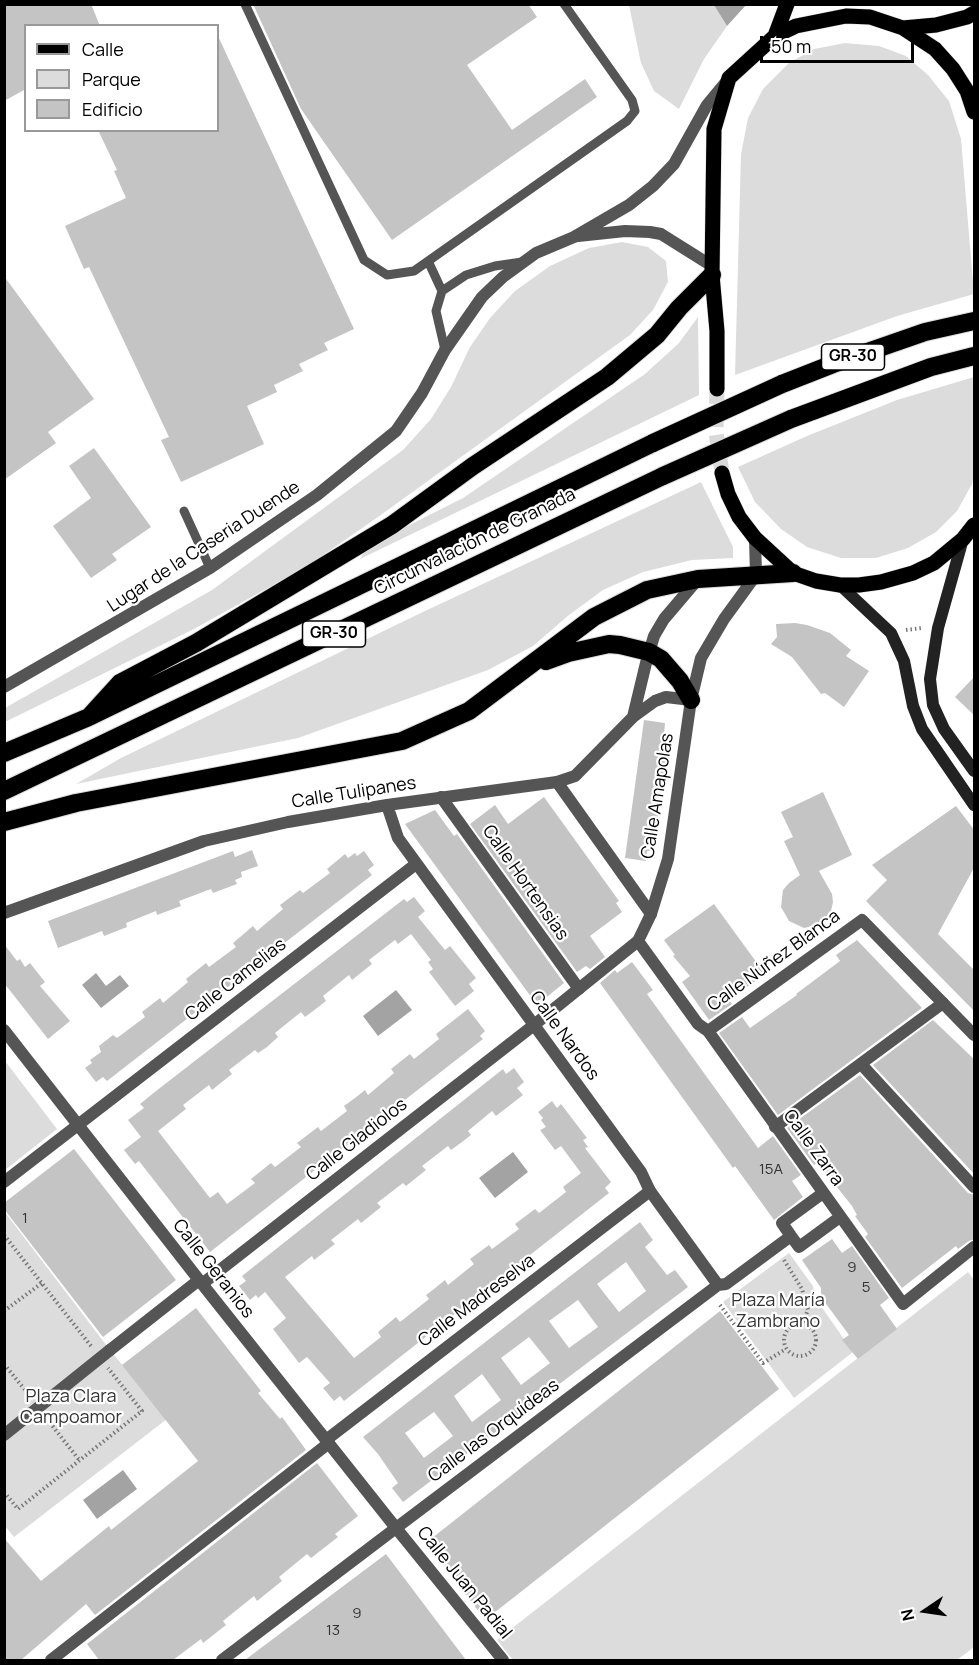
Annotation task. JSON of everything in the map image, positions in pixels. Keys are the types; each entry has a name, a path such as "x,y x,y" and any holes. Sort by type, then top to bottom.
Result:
{"highway":[{"path":"89,717 120,683 196,643 392,525 473,466 607,377 657,335 712,271"},
{"name":"Circunvalación de Granada","path":"4,753 89,717 653,443 782,384 925,332 975,321"},
{"name":"Circunvalación de Granada","path":"4,791 663,476 791,419 931,367 975,356"},
{"path":"4,822 76,803 402,741 469,711 594,617 647,590 698,579 793,573"},
{"path":"530,667 568,653 609,644 620,645 649,652 661,659 680,681 691,700"}],"main road":[{"path":"775,36 787,4"},
{"path":"869,4 879,19"},
{"path":"903,28 936,25 975,13"},
{"path":"717,389 717,331 712,271 714,129 729,78 775,36 796,26 846,16 879,19 903,28 935,49 953,69 967,92 975,112"},
{"path":"722,473 728,494 739,517 755,538 793,573 816,581 840,585 881,582 913,573 934,562 963,539 975,525"},
{"path":"963,539 938,628 930,679 933,705 944,729 975,771"},
{"path":"840,585 891,633 904,661 913,706 922,729 975,805"}],"street":[{"name":"Lugar de la Caseria Duende","path":"4,687 210,568 317,495 396,431 422,393 445,350 482,297 503,277 536,253 574,237 629,205 653,186 674,164 707,105 729,78"},
{"name":"Lugar de la Caseria Duende","path":"574,237 625,231 661,234 712,271"},
{"path":"755,538 756,576"},
{"name":"Calle Amapolas","path":"534,1025 638,941 651,914 668,859 691,700 701,658 724,619 756,576"},
{"path":"633,717 654,636 664,619 698,579"},
{"name":"Calle Tulipanes","path":"4,913 204,841 288,822 387,805 556,782 575,776 633,717 660,699 691,700"},
{"path":"556,782 651,914"},
{"name":"Calle Hortensias","path":"441,797 579,990"},
{"name":"Calle Nardos","path":"387,805 398,838 641,1172 650,1191 718,1285"},
{"name":"Calle Camelias","path":"78,1125 416,864"},
{"name":"Calle Núñez Blanca","path":"708,1032 862,920 944,1003"},
{"name":"Calle Zarra","path":"638,941 698,1024 708,1032 903,1304 975,1247"},
{"path":"776,1127 944,1003 975,1035"},
{"name":"Calle Gladiolos","path":"200,1282 534,1025"},
{"name":"Calle Geranios","path":"4,1030 200,1282 396,1528"},
{"path":"861,1064 975,1187"},
{"path":"4,1182 78,1125"},
{"name":"Calle Madreselva","path":"51,1660 327,1441 650,1191"},
{"path":"823,1193 782,1223 791,1236 799,1247 840,1217"},
{"name":"Calle las Orquídeas","path":"222,1660 718,1285 726,1284 791,1236"},
{"path":"4,1435 200,1282"},
{"name":"Calle Juan Padial","path":"396,1528 503,1660"}],"lane":[{"path":"245,4 364,260 387,275 414,271 627,121 635,111 632,100 564,4"},
{"path":"428,261 442,291"},
{"path":"445,350 436,311 442,291 466,275 495,266 524,261"},
{"path":"184,512 210,568"}],"path":[{"path":"902,630 926,628"},
{"path":"781,1255 802,1289 808,1310 801,1324"},
{"path":"4,1311 42,1283"},
{"path":"715,1308 720,1305 763,1363 786,1349"},
{"path":"801,1324 811,1329 816,1338 814,1349 806,1356 800,1357 786,1349 784,1339 792,1326 801,1324"}],"green space":[{"path":"629,5 714,5 727,26 704,59 679,109 654,91 641,63"},
{"path":"845,43 879,46 906,56 928,75 949,101 961,139 974,294 897,316 735,375 741,154 748,118 763,89 789,63 814,49"},
{"path":"622,242 648,247 666,261 668,282 653,310 630,335 309,565 194,629 5,722 5,708 212,590 403,450 431,419 451,387 470,347 490,318 515,291 550,266 589,248"},
{"path":"698,317 699,395 360,559 368,546 463,498 645,374 679,343"},
{"path":"974,377 974,475 972,484 957,511 936,532 908,548 876,558 841,558 807,547 781,529 755,502 738,467 897,400"},
{"path":"701,482 733,547 733,558 692,560 643,572 603,590 533,646 488,670 298,738 76,784 121,758 425,611"},
{"path":"5,1061 57,1129 5,1170"},
{"name":"Plaza Clara Campoamor","path":"4,1211 110,1350 167,1419 14,1537 4,1525"},
{"name":"Plaza María Zambrano","path":"789,1253 813,1286 816,1299 853,1352 794,1398 723,1302"},
{"path":"968,1272 974,1280 974,1647 957,1660 513,1660 497,1640"}],"shaded area":[{"path":"714,5 746,5 727,26"},
{"path":"96,973 106,986 120,975 129,986 101,1008 82,985"},
{"path":"396,990 412,1010 378,1036 363,1016"},
{"path":"513,1152 528,1172 495,1198 479,1178"},
{"path":"123,1470 137,1489 97,1519 83,1500"}],"building":[{"path":"4,4 91,4 99,24 24,24 24,90 4,101"},
{"path":"253,4 528,4 537,17 467,65 512,130 585,79 597,97 392,240 301,109"},
{"path":"219,38 354,329 324,343 328,350 299,364 303,371 274,385 277,392 247,406 264,444 181,482 161,440 169,437 89,267 84,269 65,226 126,198 114,171 117,170 99,132 219,132"},
{"path":"4,276 94,399 48,432 56,443 4,480"},
{"path":"94,448 151,527 112,554 117,560 91,578 53,526 91,498 69,466"},
{"path":"795,623 830,633 851,650 846,656 869,671 844,707 825,693 821,694 792,657 771,644 777,637 776,624"},
{"path":"975,676 975,716 955,697"},
{"path":"644,720 665,723 664,735 669,735 653,851 647,851 646,861 625,858"},
{"path":"823,792 852,855 819,871 832,894 831,911 827,919 820,924 804,928 789,921 781,907 783,890 800,875 784,841 793,837 781,812"},
{"path":"544,797 619,901 616,903 622,912 590,936 605,957 590,969 586,966 577,972 470,824 495,805 508,824"},
{"path":"956,806 975,831 975,866 938,934 975,971 975,1012 866,901 887,880 872,865"},
{"path":"435,810 454,836 457,834 564,983 537,1005 405,824"},
{"path":"252,850 258,866 241,872 242,877 235,880 237,884 213,893 211,889 179,901 181,906 157,915 156,911 126,923 127,927 104,936 102,931 58,948 48,921 233,851 235,857"},
{"path":"364,851 374,865 368,870 372,875 107,1081 103,1077 96,1082 85,1068 92,1063 90,1060 101,1052 99,1046 113,1035 117,1038 145,1017 142,1012 160,998 163,1003 188,982 186,979 206,963 209,967 236,947 233,943 253,926 257,931 283,909 280,905 300,890 303,893 330,873 327,869 345,854 348,858"},
{"path":"414,897 425,911 418,917 445,950 450,946 476,978 469,984 474,991 455,1006 429,972 433,969 428,962 431,960 411,934 398,944 395,940 369,960 372,964 352,980 349,975 323,996 326,1001 305,1017 301,1012 275,1033 278,1037 267,1047 258,1053 255,1050 229,1070 232,1074 212,1090 209,1085 183,1105 186,1109 158,1131 210,1198 218,1192 227,1204 255,1183 251,1179 271,1163 275,1167 301,1147 297,1143 318,1127 321,1131 347,1111 344,1106 365,1090 368,1095 394,1073 391,1069 410,1054 414,1059 439,1039 436,1034 468,1009 485,1031 480,1036 483,1039 210,1252 139,1161 135,1164 124,1150 141,1137 128,1120 144,1108 140,1104 156,1091 404,899 407,902"},
{"path":"714,904 765,974 729,1000 732,1004 709,1020 682,982 690,976 673,956 675,955 664,940"},
{"path":"857,940 922,1008 778,1115 719,1033 742,1017 750,1028 840,961 836,955"},
{"path":"4,944 17,961 20,959 25,967 30,963 45,982 40,986 70,1021 48,1039 4,983"},
{"path":"632,962 653,990 647,994 758,1148 773,1136 801,1175 792,1181 803,1197 774,1220 735,1166 733,1168 600,983 615,970 617,973"},
{"path":"933,1020 975,1060 975,1175 873,1065"},
{"path":"514,1068 524,1082 517,1088 523,1095 496,1116 492,1111 468,1131 471,1135 451,1150 448,1146 422,1166 426,1170 406,1186 403,1183 377,1203 381,1207 361,1223 358,1219 331,1240 335,1244 314,1260 312,1256 285,1277 354,1358 381,1337 378,1332 396,1317 400,1322 429,1299 426,1295 445,1280 448,1285 474,1264 470,1259 489,1245 492,1249 519,1229 515,1224 535,1209 539,1213 566,1192 563,1187 581,1173 561,1146 555,1150 540,1130 546,1127 538,1112 552,1101 557,1108 561,1104 587,1138 583,1140 588,1147 585,1148 611,1182 605,1188 609,1193 344,1401 340,1396 334,1401 323,1388 330,1383 307,1357 299,1363 273,1329 286,1318 265,1292 258,1298 256,1295 250,1300 239,1286 246,1281 242,1276 503,1069 506,1074"},
{"path":"860,1075 968,1193 975,1195 975,1239 958,1249 956,1246 902,1288 865,1237 868,1234 855,1216 857,1215 852,1206 818,1163 814,1165 787,1128"},
{"path":"74,1149 176,1280 103,1337 4,1209 4,1203"},
{"path":"640,1222 653,1240 645,1247 667,1275 675,1270 688,1287 403,1502 392,1488 398,1483 363,1437","holes":["626,1262 646,1291 619,1312 597,1284","578,1300 598,1327 569,1348 549,1321","529,1337 550,1363 521,1385 501,1358","482,1374 501,1400 472,1422 454,1396","434,1412 453,1436 424,1458 405,1433"]},
{"path":"832,1239 842,1253 852,1246 889,1298 880,1305 897,1329 858,1359 842,1340 849,1335 821,1297 821,1288 802,1260"},
{"path":"196,1308 261,1391 258,1393 280,1419 282,1417 306,1450 95,1615 86,1604 21,1660 4,1660 4,1538 41,1581 109,1526 111,1530 198,1461 122,1365"},
{"path":"720,1311 779,1389 485,1620 427,1542"},
{"path":"317,1463 358,1516 335,1534 338,1537 311,1558 307,1554 279,1577 282,1581 257,1601 254,1596 223,1621 226,1625 203,1643 201,1639 173,1660 99,1660 87,1644"},
{"path":"386,1554 466,1660 245,1660 342,1587"}],"tunnel":[{"path":"717,389 716,432 722,473"}]}
